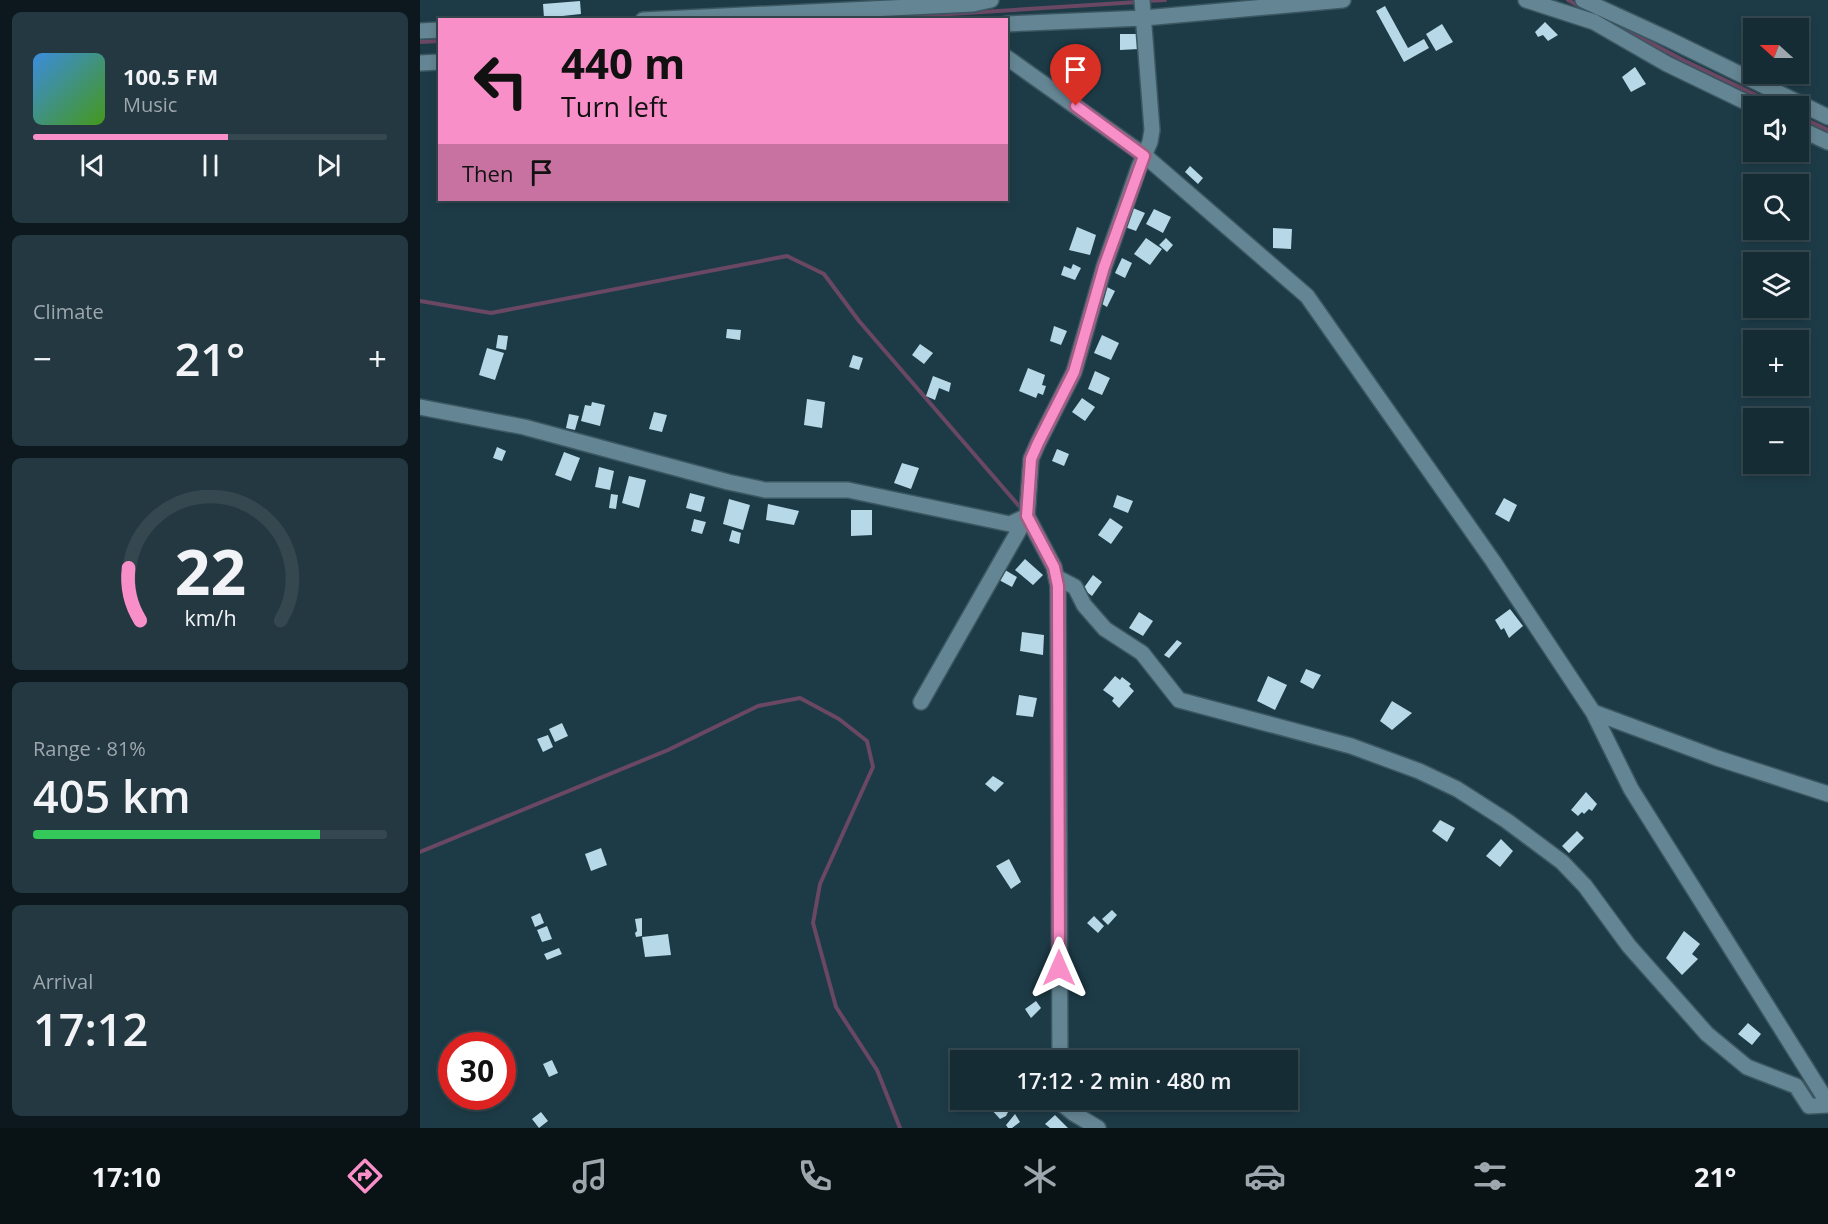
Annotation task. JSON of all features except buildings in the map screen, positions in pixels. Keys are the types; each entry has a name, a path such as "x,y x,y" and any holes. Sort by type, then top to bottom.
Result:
{"street":[{"path":"684,18 973,4 992,0"},
{"path":"1008,24 1144,10 1343,0"},
{"path":"1526,0 1594,21 1667,64 1743,101"},
{"path":"1583,0 1828,117"},
{"path":"921,702 1027,516 1031,459 1074,372 1104,267 1150,142 1152,130 1144,10"},
{"path":"420,31 438,30"},
{"path":"1008,58 1144,156 1307,296 1480,542 1593,712 1631,789 1828,1104 1809,1106 1796,1086 1747,1067 1707,1034 1629,946 1585,886 1562,862 1507,821 1457,789 1419,771 1351,746 1179,700 1142,653 1105,629 1084,605 1076,587 1056,577"},
{"path":"420,63 438,62"},
{"path":"1809,133 1828,142"},
{"path":"420,407 524,427 706,477 765,490 848,490 1010,524 1027,516"},
{"path":"1027,516 1054,567 1058,586 1060,1050"},
{"path":"1593,712 1717,758 1828,794"},
{"path":"1069,1110 1098,1128"}],"waterway":[{"path":"1146,1 1165,0"},
{"path":"1568,0 1581,7"},
{"path":"886,18 1138,2"},
{"path":"1588,10 1758,96"},
{"path":"420,42 438,41"},
{"path":"1809,121 1828,130"},
{"path":"420,301 491,313 787,256 824,274 859,321 1019,506"},
{"path":"420,852 668,750 758,706 800,698 839,719 867,741 873,767 820,884 813,923 836,1007 877,1070 900,1128"}],"route":[{"path":"1059,968 1058,586 1054,567 1027,516 1031,459 1074,372 1104,267 1144,156 1076,106"}]}
